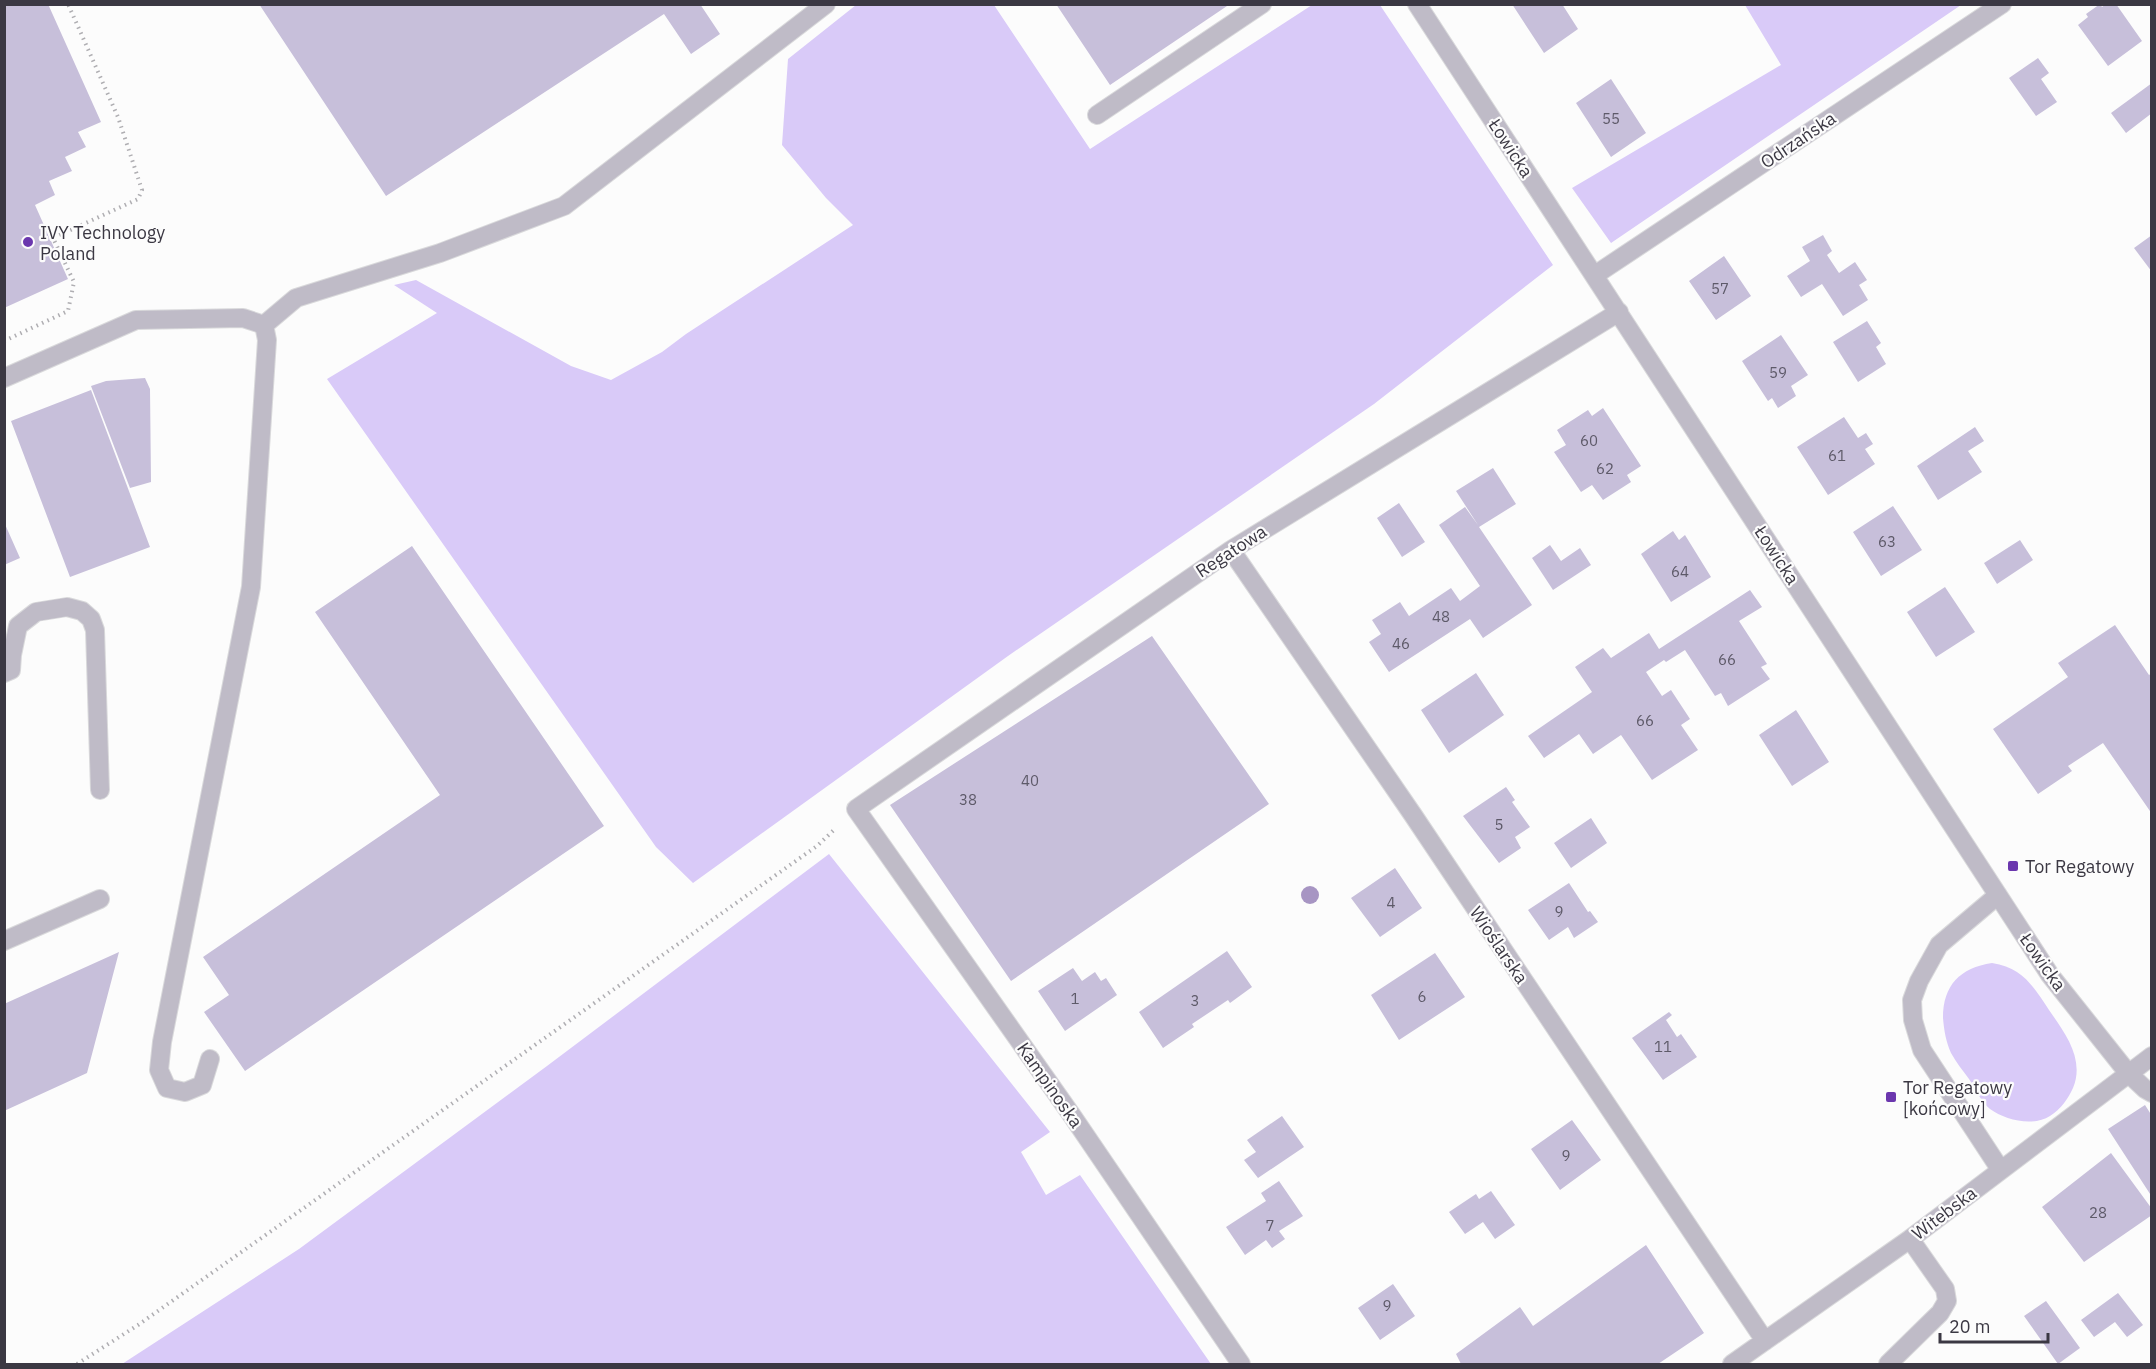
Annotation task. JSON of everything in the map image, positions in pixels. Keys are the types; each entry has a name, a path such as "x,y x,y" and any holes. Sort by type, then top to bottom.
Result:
{"street":[{"path":"264,325 296,298 440,253 564,206 826,4"},
{"path":"1097,115 1262,4"},
{"name":"Łowicka","path":"1417,4 2050,975 2128,1073 2151,1093"},
{"name":"Odrzańska","path":"1594,275 2002,4"},
{"name":"Regatowa","path":"856,809 1230,550 1619,312"},
{"path":"4,378 136,320 243,318 264,325"},
{"path":"210,1059 202,1084 185,1092 167,1088 159,1070 162,1042 251,587 267,340 264,325"},
{"name":"Wioślarska","path":"1230,550 1419,825 1765,1341"},
{"path":"4,673 11,670 18,626 36,612 67,607 82,611 91,619 95,630 100,790"},
{"name":"Kampinoska","path":"856,809 1073,1117 1241,1365"},
{"path":"1998,895 1939,945 1919,981 1912,1000 1913,1020 1922,1050 2000,1169"},
{"path":"4,941 100,899"},
{"name":"Witebska","path":"1732,1365 1910,1239 2151,1056"},
{"path":"1887,1365 1940,1312 1947,1301 1945,1289 1910,1239"}],"path":[{"path":"4,341 68,311 74,282 53,238 138,199 142,190 118,117 68,4"},
{"path":"77,1365 817,846 856,809"}],"shaded area":[{"path":"856,5 994,5 1090,149 1312,5 1380,5 1553,265 1374,404 1008,656 693,883 656,847 327,379 437,313 394,285 416,280 571,366 611,380 662,352 853,225 826,198 782,145 788,59"},
{"path":"1745,5 1961,5 1611,243 1572,188 1781,65"},
{"path":"829,854 1050,1132 1021,1152 1046,1195 1080,1175 1211,1364 122,1364 299,1249"},
{"path":"1992,963 2012,969 2026,979 2072,1047 2077,1067 2073,1088 2064,1104 2043,1119 2019,1121 1990,1109 1955,1060 1948,1045 1943,1018 1946,996 1950,987 1962,974 1981,965"}],"building":[{"path":"4,4 48,4 101,122 78,132 86,147 65,157 72,171 49,181 55,195 35,205 68,279 4,308"},
{"path":"259,4 700,4 720,34 691,54 664,14 386,196"},
{"path":"1056,4 1230,4 1110,85"},
{"path":"1512,4 1562,4 1578,29 1544,53"},
{"path":"2100,4 2102,7 2106,4 2116,4 2142,41 2108,66 2078,25 2088,17 2086,14"},
{"path":"2038,58 2049,73 2041,79 2057,102 2036,116 2009,78"},
{"path":"1611,79 1646,133 1611,157 1576,103"},
{"path":"2152,83 2152,113 2126,133 2111,113"},
{"path":"1823,235 1832,251 1827,255 1839,273 1855,262 1867,280 1859,285 1868,300 1843,316 1822,284 1801,297 1787,276 1810,261 1802,247"},
{"path":"2152,235 2152,272 2134,248"},
{"path":"1724,256 1751,296 1716,320 1689,281"},
{"path":"1867,321 1881,343 1876,347 1886,364 1858,382 1833,342"},
{"path":"1781,335 1808,375 1791,386 1796,396 1778,408 1772,398 1768,401 1742,361"},
{"path":"145,378 150,389 151,482 130,488 91,386 106,381"},
{"path":"91,390 150,547 70,577 11,421"},
{"path":"1603,408 1641,466 1627,475 1631,482 1603,500 1592,485 1581,492 1554,452 1566,445 1557,430 1588,410 1592,416"},
{"path":"1844,417 1858,438 1866,433 1873,444 1865,449 1875,464 1828,495 1797,447"},
{"path":"1975,427 1984,441 1968,451 1982,472 1938,500 1917,466"},
{"path":"1493,468 1516,504 1479,527 1532,605 1483,638 1470,619 1389,672 1369,642 1381,634 1372,620 1400,602 1409,616 1451,588 1460,601 1480,586 1439,525 1465,507 1478,525 1456,491"},
{"path":"1399,503 1425,542 1402,557 1377,518"},
{"path":"1893,506 1922,550 1881,576 1853,532"},
{"path":"4,522 20,558 4,565"},
{"path":"1673,531 1679,540 1685,535 1711,577 1671,602 1641,554"},
{"path":"2020,540 2033,560 1997,584 1984,563"},
{"path":"1550,545 1561,561 1580,548 1591,565 1553,590 1532,558"},
{"path":"412,546 604,826 245,1071 204,1012 229,995 203,957 440,795 315,612"},
{"path":"1945,587 1975,632 1936,657 1907,612"},
{"path":"1750,590 1762,607 1739,621 1767,664 1761,667 1770,679 1728,706 1721,693 1715,696 1685,650 1646,672 1662,696 1671,690 1690,719 1681,725 1698,750 1652,780 1621,735 1593,754 1579,734 1544,758 1528,736 1592,692 1575,667 1603,648 1611,658 1649,633 1659,649"},
{"path":"2115,625 2149,675 2152,673 2152,814 2103,743 2068,766 2072,771 2038,794 1993,729 2068,677 2058,663"},
{"path":"1152,636 1269,804 1011,981 890,805"},
{"path":"1476,673 1504,715 1449,753 1421,710"},
{"path":"1796,710 1829,762 1792,786 1759,735"},
{"path":"1506,787 1515,800 1512,802 1530,827 1515,837 1521,848 1499,863 1463,816"},
{"path":"1591,818 1607,843 1571,868 1554,843"},
{"path":"1395,868 1422,908 1380,937 1351,898"},
{"path":"1569,883 1588,912 1590,911 1598,922 1574,938 1568,927 1549,940 1528,910"},
{"path":"1227,951 1252,987 1230,1003 1228,1000 1192,1024 1194,1027 1163,1048 1139,1012"},
{"path":"119,952 87,1073 4,1111 4,1004"},
{"path":"1435,953 1465,997 1399,1040 1371,995"},
{"path":"1073,968 1082,981 1095,972 1101,981 1106,978 1117,995 1065,1031 1038,991"},
{"path":"1669,1012 1672,1015 1666,1020 1677,1037 1681,1034 1697,1057 1663,1080 1632,1038"},
{"path":"2145,1105 2152,1116 2152,1197 2108,1129"},
{"path":"1282,1116 1304,1147 1258,1178 1244,1160 1256,1152 1247,1140"},
{"path":"1572,1120 1601,1160 1560,1190 1531,1149"},
{"path":"2111,1153 2152,1209 2152,1215 2084,1262 2042,1207"},
{"path":"1279,1181 1303,1216 1279,1231 1285,1239 1272,1248 1266,1240 1245,1255 1226,1227 1266,1201 1261,1193"},
{"path":"1491,1191 1515,1225 1495,1239 1483,1222 1465,1234 1449,1212 1476,1194 1479,1199"},
{"path":"1646,1245 1704,1333 1658,1364 1461,1364 1456,1354 1520,1307 1533,1326"},
{"path":"1393,1284 1415,1316 1380,1340 1358,1308"},
{"path":"2118,1293 2143,1325 2127,1337 2115,1322 2094,1337 2081,1320"},
{"path":"2046,1301 2080,1348 2058,1364 2024,1316"}],"place":[{"name":"IVY Technology Poland","path":"28,242"},
{"name":"Tor Regatowy","path":"2013,866"},
{"name":"Tor Regatowy [końcowy]","path":"1891,1097"}]}
